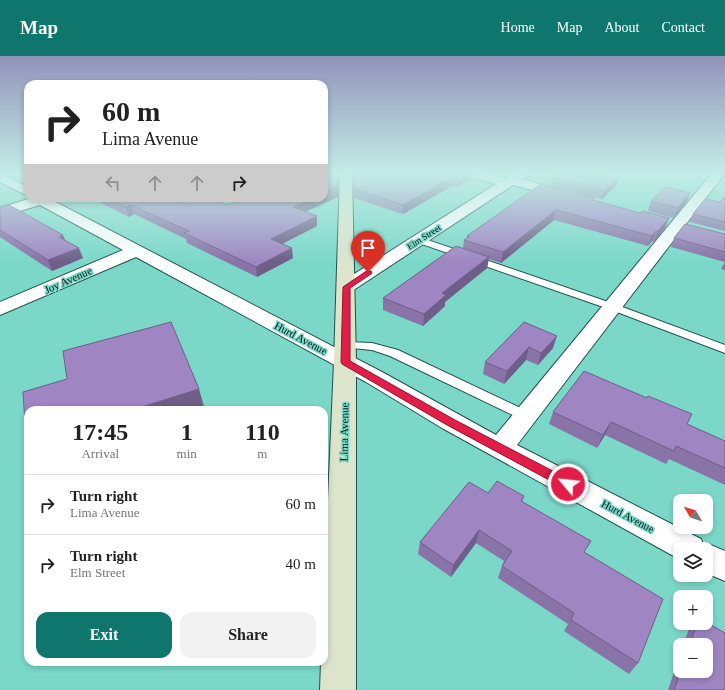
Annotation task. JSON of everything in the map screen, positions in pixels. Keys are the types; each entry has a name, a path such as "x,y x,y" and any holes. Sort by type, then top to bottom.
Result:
{"main road":[{"name":"Lima Avenue","path":"338,690 346,354 346,203"}],"street":[{"path":"0,213 23,203"},
{"name":"Hurd Avenue","path":"46,203 136,251 346,354 451,422 677,542"},
{"name":"Elm Street","path":"346,287 477,203"},
{"path":"500,448 696,203"},
{"name":"Joy Avenue","path":"0,309 136,251"},
{"path":"713,561 725,567"}],"lane":[{"path":"419,240 613,307 725,349"},
{"path":"346,354 372,347 394,353 526,416"}],"building":[{"path":"117,203 182,203 185,204 188,203 221,203 227,205 234,203 303,203 293,207 317,216 271,239 292,248 256,267 184,233 189,231 131,205 126,207"},
{"path":"396,203 407,203 403,205"},
{"path":"515,203 602,203 640,213 642,211 669,218 652,236 556,210 503,252 464,240 469,237 467,236"},
{"path":"657,203 682,203 678,208"},
{"path":"702,203 725,203 725,222 693,214"},
{"path":"9,205 63,235 59,237 79,248 48,260 0,230 0,207"},
{"path":"685,224 725,234 725,252 674,238"},
{"path":"456,246 489,257 442,293 446,295 424,314 383,298"},
{"path":"171,322 199,389 145,406 24,406 24,408 23,392 67,379 63,351"},
{"path":"524,322 557,336 541,353 529,347 507,371 485,362"},
{"path":"584,371 647,398 648,396 692,414 687,424 725,441 725,468 676,446 674,451 611,422 603,435 553,412"},
{"path":"497,481 524,496 521,501 591,541 584,552 663,599 638,663 571,620 574,613 502,566 512,551 479,530 453,565 420,542 469,482 488,493"},
{"path":"713,626 725,633 725,690 674,690 678,678 713,678 713,638 692,638 695,630 713,630"}],"route":[{"path":"368,272 346,287 345,362 451,422 568,484"}]}
